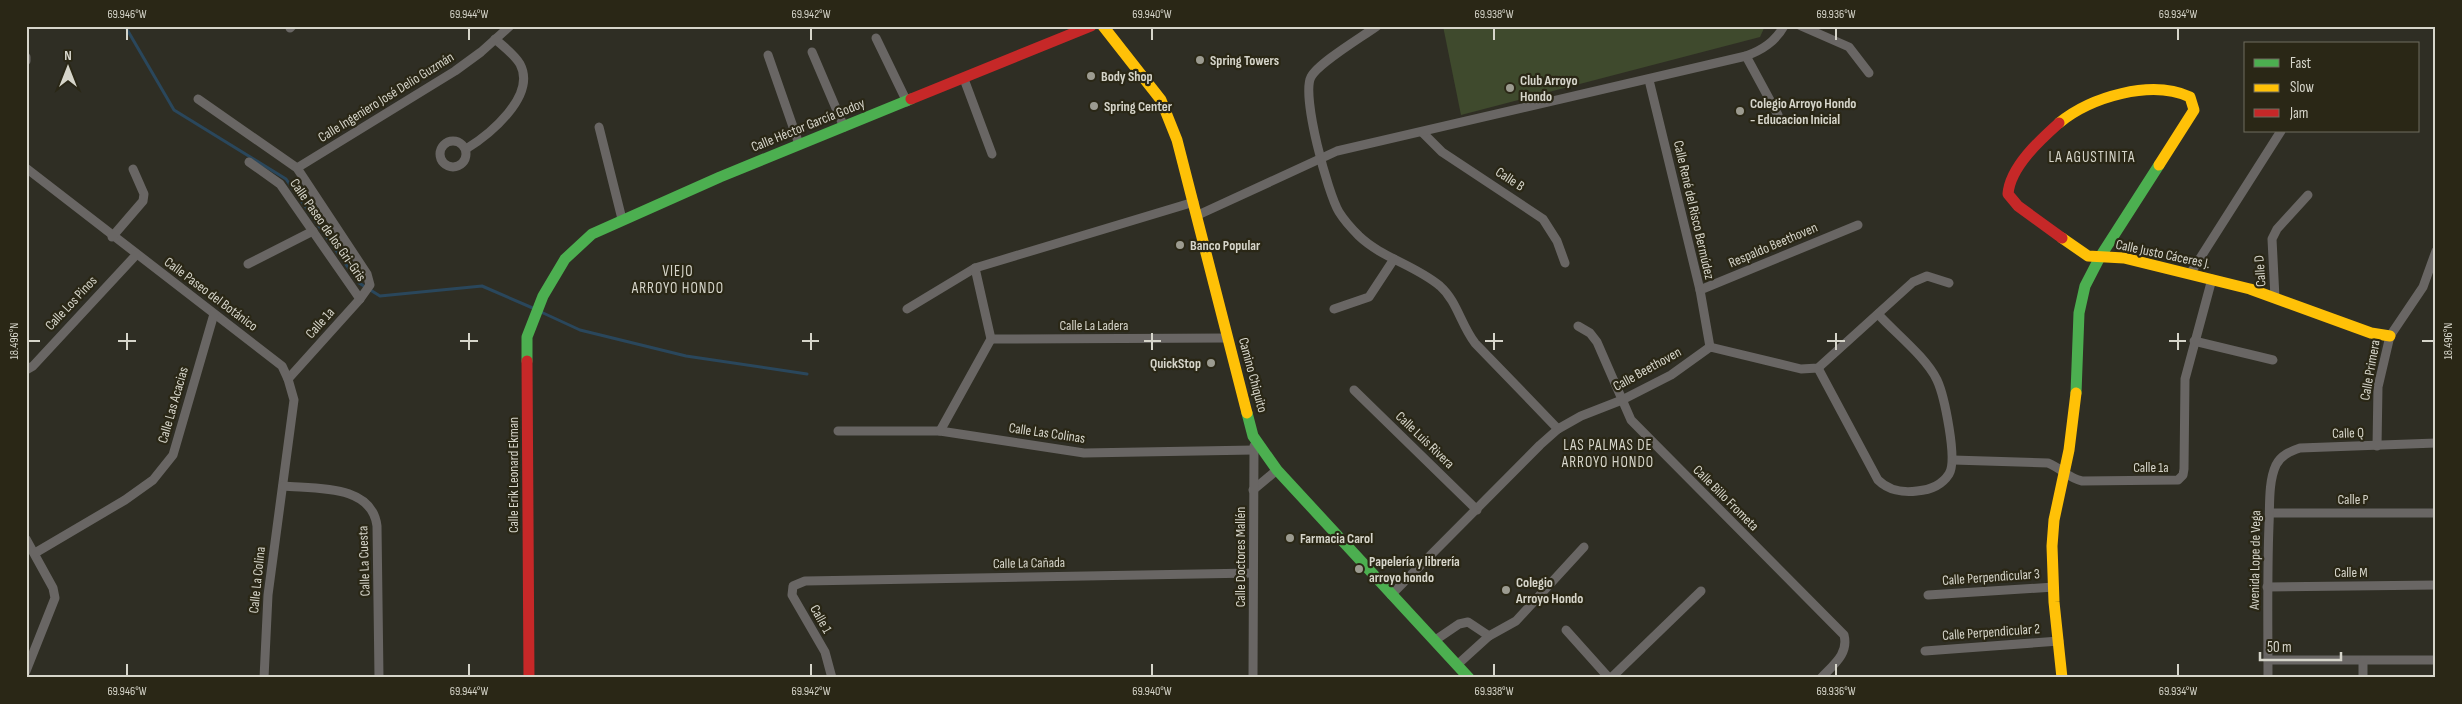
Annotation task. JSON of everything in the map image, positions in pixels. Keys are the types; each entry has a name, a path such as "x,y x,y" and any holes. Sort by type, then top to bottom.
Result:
{"street":[{"name":"Calle Ingeniero José Delio Guzmán","path":"296,168 371,124 455,70 510,26"},
{"name":"Calle Héctor García Godoy","path":"552,277 569,254 587,237 622,219 799,144 964,80 1091,26"},
{"name":"Camino Chiquito","path":"1103,26 1161,100 1177,140 1198,215 1227,338 1253,436 1277,470 1391,596 1469,678"},
{"path":"1377,26 1314,71 1307,88 1308,103 1321,156 1339,212 1359,236 1440,286 1451,299 1475,344 1558,429"},
{"path":"1198,215 1321,156 1336,151 1746,56 1762,50 1779,34 1784,26"},
{"path":"1801,26 1849,47 1869,73"},
{"path":"876,38 907,102"},
{"path":"466,149 497,125 520,96 523,81 520,64 495,39"},
{"path":"812,52 844,127"},
{"path":"768,55 799,144"},
{"path":"1746,56 1778,115"},
{"path":"964,80 992,154"},
{"name":"Calle René del Risco Bermúdez","path":"1649,80 1700,290 1710,347"},
{"name":"Calle Justo Cáceres J.","path":"2100,257 2194,110 2194,102 2190,97 2174,91 2117,94 2094,100 2072,112 2049,130 2012,176 2008,194 2018,206 2083,254 2100,257 2124,258 2212,279 2275,298 2371,333 2390,336"},
{"path":"198,99 296,168"},
{"path":"599,128 622,219"},
{"name":"Calle B","path":"1422,132 1442,152 1543,219 1554,235 1565,263"},
{"path":"2190,274 2280,132"},
{"name":"Calle Paseo de los Gri-Gris","path":"248,162 280,184 360,299"},
{"name":"Calle Paseo del Botánico","path":"26,168 136,255 282,366 294,400 283,486"},
{"name":"Calle 1a","path":"288,379 360,299 370,285 367,274 296,168"},
{"path":"112,236 136,211 144,197 132,169"},
{"name":"Calle D","path":"2275,298 2272,239 2277,229 2308,195"},
{"path":"907,309 975,268 1194,202"},
{"name":"Respaldo Beethoven","path":"1700,290 1858,224"},
{"path":"248,264 313,231"},
{"name":"Calle Primera","path":"2377,446 2378,387 2390,336 2423,287 2436,251"},
{"name":"Calle Los Pinos","path":"26,370 32,366 136,255"},
{"path":"2062,678 2054,587 2053,527 2065,475 2077,373 2078,310 2085,281 2100,257"},
{"path":"1334,309 1366,298 1371,294 1394,259"},
{"path":"940,431 991,339 975,268"},
{"name":"Calle Erik Leonard Ekman","path":"529,678 527,337 538,304 552,277"},
{"path":"1710,347 1801,369 1818,368 1918,279 1932,277 1949,283"},
{"name":"Calle 1a","path":"1953,460 2048,464 2056,466 2065,475 2082,481 2173,482 2182,478 2184,469 2184,394 2194,341 2212,279"},
{"name":"Calle Las Acacias","path":"35,553 125,500 153,480 173,455 214,314"},
{"path":"1818,368 1873,473 1883,486 1898,491 1911,492 1935,487 1950,474 1953,460 1943,396 1936,379 1925,363 1878,314"},
{"name":"Calle Billo Frometa","path":"1578,326 1590,333 1597,342 1632,420 1651,442 1844,634 1845,650 1841,658 1820,678"},
{"name":"Calle La Ladera","path":"991,339 1227,338"},
{"path":"2194,341 2273,360"},
{"name":"Calle Beethoven","path":"1391,596 1558,429 1581,416 1622,400 1671,375 1710,347"},
{"name":"Calle Luis Rivera","path":"1354,390 1477,510"},
{"name":"Calle Las Colinas","path":"838,430 940,431 1084,452 1254,450"},
{"name":"Calle Doctores Mallén","path":"1253,436 1253,678"},
{"name":"Calle Q","path":"2273,473 2277,463 2290,451 2311,448 2436,444"},
{"path":"1254,490 1277,470"},
{"name":"Avenida Lope de Vega","path":"2268,678 2267,586 2273,473"},
{"name":"Calle La Colina","path":"264,678 268,596 283,486"},
{"name":"Calle La Cuesta","path":"283,486 346,492 358,497 372,508 377,526 379,678"},
{"name":"Calle P","path":"2270,513 2436,513"},
{"path":"26,539 53,588 55,598 26,671"},
{"path":"1457,665 1490,636 1516,621 1584,547"},
{"name":"Calle La Cañada","path":"805,581 1253,573"},
{"name":"Calle 1","path":"805,581 794,586 792,596 824,652 832,678"},
{"name":"Calle M","path":"2267,586 2436,585"},
{"name":"Calle Perpendicular 3","path":"1928,595 2054,587"},
{"path":"1566,630 1610,678 1701,591"},
{"path":"1434,641 1459,624 1468,622 1490,636"},
{"name":"Calle Perpendicular 2","path":"1925,651 2059,641"},
{"path":"2268,660 2436,660"},
{"path":"2363,661 2363,678"}],"green space":[{"name":"Club Arroyo Hondo","path":"1443,26 1765,26 1760,37 1461,115"}],"waterway":[{"path":"125,26 174,110 286,179 359,283 380,296 482,286 535,309"},
{"path":"541,312 580,330 686,356 807,374"}],"traffic: fast":[{"path":"527,361 527,337 543,296 565,259 592,234 720,177 911,99"},
{"path":"2076,393 2079,313 2085,286 2100,257 2159,165"},
{"path":"1247,413 1253,436 1277,470 1469,678"}],"traffic: slow":[{"path":"1103,26 1161,100 1177,140 1247,413"},
{"path":"2059,123 2087,105 2140,90 2174,92 2190,97 2194,110 2159,165"},
{"path":"2062,238 2088,256 2124,258 2250,289 2371,333 2390,336"},
{"path":"2062,678 2054,602 2052,546 2054,520 2069,450 2076,393"}],"traffic: jam":[{"path":"911,99 1091,26"},
{"path":"2059,123 2035,146 2020,164 2014,174 2008,194 2018,206 2062,238"},
{"path":"527,361 529,678"}],"place":[{"name":"Spring Towers","path":"1200,60"},
{"name":"Body Shop","path":"1091,76"},
{"name":"Club Arroyo Hondo","path":"1510,88"},
{"name":"Spring Center","path":"1094,106"},
{"name":"Colegio Arroyo Hondo - Educacion Inicial","path":"1740,111"},
{"name":"Banco Popular","path":"1180,245"},
{"name":"QuickStop","path":"1211,363"},
{"name":"Farmacia Carol","path":"1290,538"},
{"name":"Papelería y librería arroyo hondo","path":"1359,569"},
{"name":"Colegio Arroyo Hondo","path":"1506,590"}],"district":[{"name":"LA AGUSTINITA","path":"2092,157"},
{"name":"VIEJO ARROYO HONDO","path":"678,280"},
{"name":"LAS PALMAS DE ARROYO HONDO","path":"1608,454"}]}
